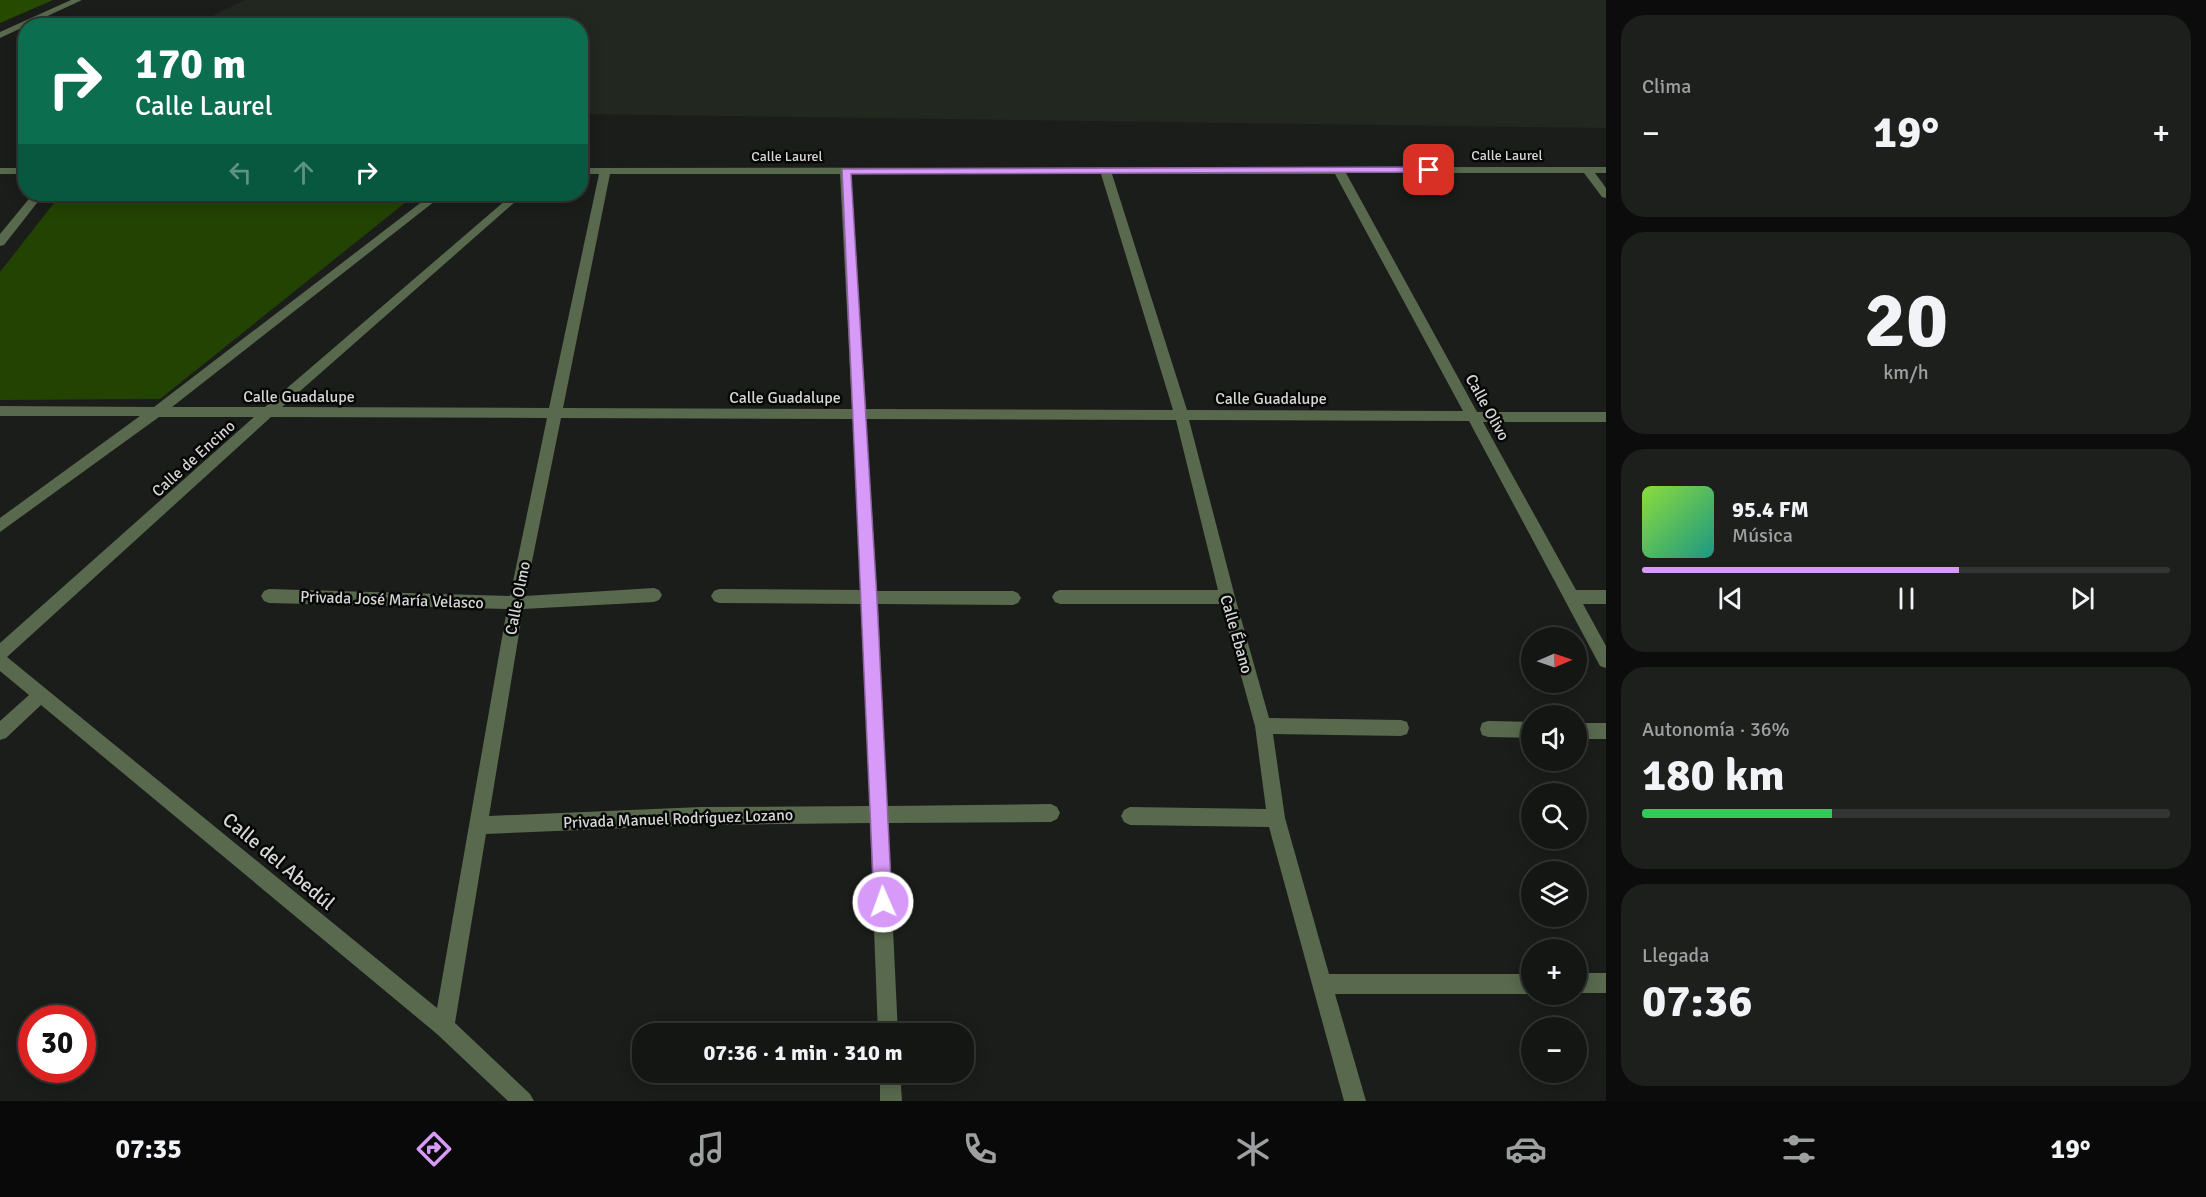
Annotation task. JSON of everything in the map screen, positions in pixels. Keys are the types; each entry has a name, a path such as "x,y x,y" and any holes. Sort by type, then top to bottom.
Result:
{"street":[{"path":"38,18 78,0"},
{"path":"0,35 18,27"},
{"name":"Calle Ébano","path":"1105,170 1181,414 1227,597 1263,726 1276,818 1355,1101"},
{"name":"Calle Olivo","path":"1339,170 1606,661"},
{"path":"1587,170 1606,195"},
{"name":"Calle Laurel","path":"588,171 1606,170"},
{"path":"0,171 18,171"},
{"name":"Calle Olmo","path":"444,1027 516,603 605,171"},
{"path":"845,171 870,599 888,1023"},
{"path":"0,242 32,201"},
{"path":"0,526 156,412 429,201"},
{"name":"Calle de Encino","path":"0,653 268,412 511,201"},
{"name":"Calle Guadalupe","path":"0,411 1606,417"},
{"name":"Privada José María Velasco","path":"269,596 516,603 654,596"},
{"path":"719,596 870,599 1013,598"},
{"path":"1060,597 1227,597"},
{"path":"1573,597 1606,597"},
{"name":"Calle del Abedúl","path":"0,661 444,1027 523,1101"},
{"path":"0,732 42,694"},
{"path":"1263,726 1401,728"},
{"path":"1488,729 1521,730"},
{"path":"1587,731 1606,732"},
{"name":"Privada Manuel Rodríguez Lozano","path":"477,825 701,816 1051,813"},
{"path":"1130,816 1276,818"},
{"path":"1587,983 1606,983"},
{"path":"1323,984 1521,984"},
{"path":"890,1083 891,1101"}],"shaded area":[{"path":"245,0 1606,0 1606,128 588,114 588,18 208,18"}],"green space":[{"path":"0,0 53,0 0,23"},
{"path":"56,201 407,201 160,399 0,400 0,272"}],"route":[{"path":"883,902 870,599 845,171 1429,170"}]}
